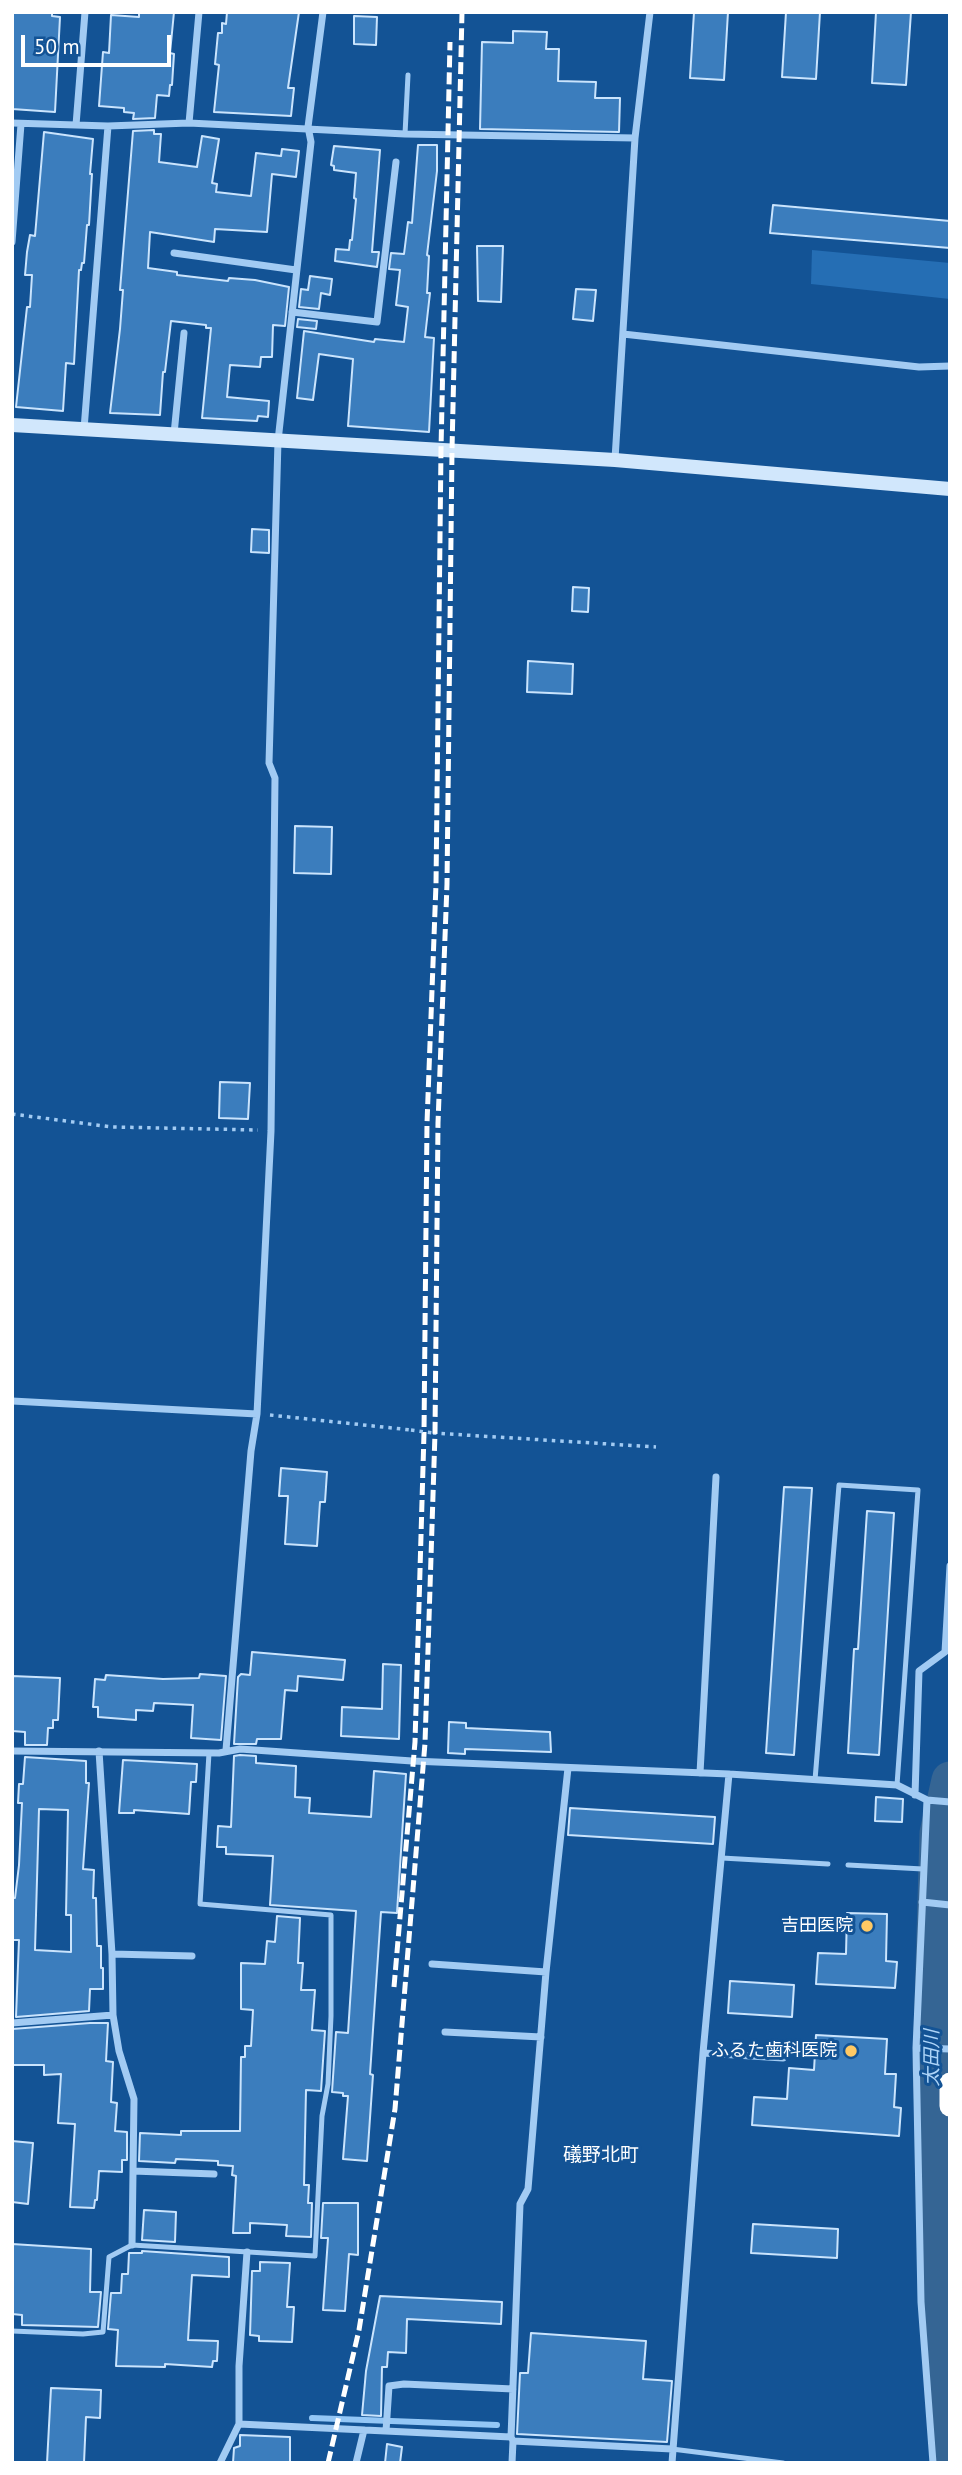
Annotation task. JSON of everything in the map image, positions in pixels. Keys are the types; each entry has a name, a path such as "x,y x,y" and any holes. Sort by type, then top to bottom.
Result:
{"highway":[{"path":"950,2083 950,2106"}],"street":[{"path":"76,125 85,12"},
{"path":"189,123 199,12"},
{"path":"226,1750 251,1451 257,1414 271,1130 275,778 269,762 278,441 311,142 308,127 323,12"},
{"path":"615,460 635,138 650,12"},
{"path":"12,123 108,126 189,123 405,134 635,138"},
{"path":"12,242 22,124"},
{"path":"84,429 108,126"},
{"path":"292,312 377,322 396,162"},
{"path":"174,253 296,270"},
{"path":"173,435 184,333"},
{"path":"623,334 919,368 950,366"},
{"path":"12,425 615,460 950,489"},
{"path":"12,1401 257,1414"},
{"path":"700,1773 716,1477"},
{"path":"915,1795 919,1671 945,1652 950,1566"},
{"path":"12,1751 219,1753 240,1749 423,1762 729,1774 897,1785 929,1801 950,1802"},
{"path":"100,1751 113,2015 119,2051 134,2099 132,2245"},
{"path":"512,2463 520,2204 528,2189 546,1972 568,1768"},
{"path":"671,2463 703,2053 729,1774"},
{"path":"929,1801 923,1869 919,2048 921,2302 933,2463"},
{"path":"924,1903 948,1905"},
{"path":"112,1954 192,1956"},
{"path":"432,1964 546,1972"},
{"path":"12,2023 113,2015"},
{"path":"445,2032 541,2037"},
{"path":"919,2048 950,2049"},
{"path":"703,2053 783,2058"},
{"path":"133,2171 214,2174"},
{"path":"220,2463 239,2424 239,2366 247,2252"},
{"path":"387,2428 390,2386 404,2384 513,2389"},
{"path":"239,2424 364,2430 387,2428 672,2449"},
{"path":"356,2463 364,2430"}],"lane":[{"path":"405,134 408,75"},
{"path":"815,1780 839,1485 918,1490 897,1785"},
{"path":"12,2331 83,2334 103,2332 109,2257 132,2245 315,2256 322,2116 328,2084 330,2043 331,1915 200,1904 209,1752"},
{"path":"722,1858 828,1864"},
{"path":"848,1865 923,1869"},
{"path":"672,2449 783,2463"}],"path":[{"path":"12,1114 112,1127 271,1130"},
{"path":"257,1414 433,1433 656,1447"}],"shaded area":[{"path":"812,250 950,263 950,299 811,284"}],"building":[{"path":"12,12 52,12 52,16 60,17 55,112 12,109"},
{"path":"139,12 174,12 170,53 174,54 172,85 169,96 157,95 155,118 133,119 134,113 124,112 124,108 99,106 103,52 109,53 111,15 139,17"},
{"path":"227,12 299,12 288,88 294,88 291,116 214,112 219,65 215,64 218,33 222,33 222,23 226,24"},
{"path":"694,12 728,12 724,80 690,78"},
{"path":"786,12 820,12 816,79 782,77"},
{"path":"876,12 911,12 906,85 872,83"},
{"path":"354,16 377,17 376,45 354,44"},
{"path":"513,31 547,32 546,49 559,49 558,81 596,82 595,98 620,98 619,132 480,129 482,42 513,43"},
{"path":"154,130 154,134 161,134 159,162 197,167 202,136 219,139 212,183 217,184 216,192 251,196 256,153 281,156 282,149 299,151 296,177 272,174 267,232 215,229 214,242 150,232 148,268 177,272 177,275 228,281 229,278 255,280 289,287 285,326 273,325 272,357 261,357 260,367 230,365 227,397 269,401 268,417 258,416 257,421 202,418 211,328 171,321 160,415 110,413 120,329 123,290 120,290 133,131"},
{"path":"44,132 93,139 89,225 84,263 79,270 74,364 66,363 63,411 16,407 27,307 30,307 32,275 25,275 27,252 30,235 35,236"},
{"path":"418,145 437,145 437,171 427,255 427,293 430,293 425,337 434,338 429,432 348,426 353,359 319,354 313,400 297,398 304,331 374,342 375,339 404,342 408,307 396,305 400,270 389,269 391,253 404,254 408,222 412,223"},
{"path":"334,146 380,150 372,252 379,252 377,267 335,261 336,249 349,250 352,240 356,173 334,170 331,165"},
{"path":"773,205 950,221 950,248 770,233"},
{"path":"477,246 503,246 501,302 478,301"},
{"path":"310,276 332,279 330,295 321,293 319,309 299,307 301,289 308,290"},
{"path":"576,289 596,290 593,321 573,319"},
{"path":"298,319 317,321 316,329 297,327"},
{"path":"252,529 269,530 269,553 251,552"},
{"path":"573,587 589,588 588,612 572,611"},
{"path":"528,661 573,664 572,694 527,692"},
{"path":"295,826 332,827 331,874 294,873"},
{"path":"220,1082 250,1083 248,1119 219,1118"},
{"path":"281,1468 327,1472 325,1502 320,1502 317,1546 285,1544 288,1496 279,1496"},
{"path":"784,1487 812,1488 794,1755 766,1753"},
{"path":"867,1511 894,1513 879,1755 848,1753 854,1649 858,1649"},
{"path":"252,1652 345,1660 343,1680 298,1676 297,1691 285,1690 281,1739 257,1739 256,1744 234,1744 238,1677 241,1674 250,1675"},
{"path":"383,1664 401,1665 399,1739 341,1736 342,1707 382,1709"},
{"path":"200,1674 226,1676 221,1740 191,1738 193,1705 154,1703 153,1711 136,1710 136,1720 98,1717 98,1707 93,1707 95,1679 105,1680 106,1675 163,1679 199,1678"},
{"path":"12,1676 60,1678 58,1720 53,1720 53,1728 48,1728 47,1745 25,1745 25,1732 12,1731"},
{"path":"449,1722 466,1723 466,1728 550,1732 551,1752 465,1749 465,1754 448,1753"},
{"path":"234,1756 256,1756 256,1763 296,1766 295,1797 310,1798 309,1813 371,1817 374,1771 406,1774 397,1913 381,1912 367,2161 343,2159 348,2096 332,2092 336,2032 348,2033 356,1911 270,1905 273,1856 226,1854 226,1847 217,1847 218,1826 231,1827"},
{"path":"25,1757 86,1761 86,1783 89,1783 83,1869 94,1870 93,1898 96,1898 97,1946 101,1946 103,1968 103,1989 90,1989 89,2011 16,2017 19,1940 12,1940 12,1898 15,1898 19,1865 22,1803 18,1803 19,1784 23,1784","holes":["39,1809 68,1810 66,1915 71,1915 71,1952 35,1950"]},
{"path":"123,1760 197,1764 196,1782 191,1782 189,1814 134,1810 134,1813 119,1813"},
{"path":"876,1797 903,1799 902,1822 875,1821"},
{"path":"570,1808 715,1817 713,1844 568,1835"},
{"path":"847,1913 887,1914 886,1961 897,1962 895,1988 816,1984 818,1953 846,1954"},
{"path":"277,1916 300,1918 298,1963 303,1963 301,1990 315,1990 312,2030 325,2031 321,2091 306,2090 304,2185 309,2185 308,2203 312,2203 311,2237 286,2236 287,2225 250,2223 250,2233 233,2233 236,2176 232,2175 233,2166 218,2165 218,2161 139,2161 140,2133 181,2135 181,2131 240,2131 241,2057 245,2057 245,2046 251,2046 253,2010 241,2009 241,1963 265,1964 267,1941 275,1942"},
{"path":"730,1981 794,1985 792,2017 728,2013"},
{"path":"108,2023 106,2061 113,2062 111,2102 117,2103 115,2131 127,2132 127,2160 122,2160 122,2172 99,2171 94,2208 70,2207 75,2124 58,2123 61,2074 44,2075 44,2065 12,2065 12,2029"},
{"path":"816,2035 887,2039 885,2074 896,2074 894,2107 901,2108 899,2136 752,2125 754,2097 787,2099 789,2068 814,2070"},
{"path":"12,2141 33,2143 28,2204 12,2202"},
{"path":"323,2203 358,2203 358,2255 349,2254 345,2311 323,2310 328,2238 321,2238"},
{"path":"144,2210 176,2212 175,2242 142,2240"},
{"path":"753,2224 838,2229 837,2258 751,2253"},
{"path":"12,2244 91,2249 90,2292 101,2292 98,2327 22,2325 22,2315 12,2314"},
{"path":"142,2251 229,2257 229,2277 192,2275 188,2340 218,2341 217,2361 213,2361 212,2367 165,2364 165,2367 116,2366 118,2330 108,2329 111,2293 121,2293 122,2274 128,2274 129,2253"},
{"path":"260,2262 290,2263 287,2307 294,2307 292,2342 259,2341 259,2336 250,2335 252,2271 260,2271"},
{"path":"380,2296 502,2302 501,2324 407,2319 406,2353 388,2352 387,2367 382,2367 381,2416 362,2415 366,2371"},
{"path":"531,2333 646,2341 643,2379 672,2381 667,2442 517,2434 520,2373 528,2373"},
{"path":"51,2388 101,2390 100,2418 86,2417 84,2463 47,2463"},
{"path":"240,2435 290,2437 290,2463 233,2463 234,2448 240,2446"},
{"path":"387,2444 402,2447 400,2463 385,2463"}],"waterway":[{"name":"太田川","path":"949,2463 931,2068 938,1833 950,1780"},
{"path":"312,2418 497,2425"}],"railway":[{"path":"328,2463 359,2330 395,2109 425,1743 435,1433 438,1123 447,884 452,450 462,12"},
{"path":"394,1987 415,1742 424,1433 427,1123 436,884 441,449 450,42"}],"place":[{"name":"吉田医院","path":"867,1926"},
{"name":"ふるた歯科医院","path":"851,2051"}],"district":[{"name":"礒野北町","path":"601,2156"}]}
